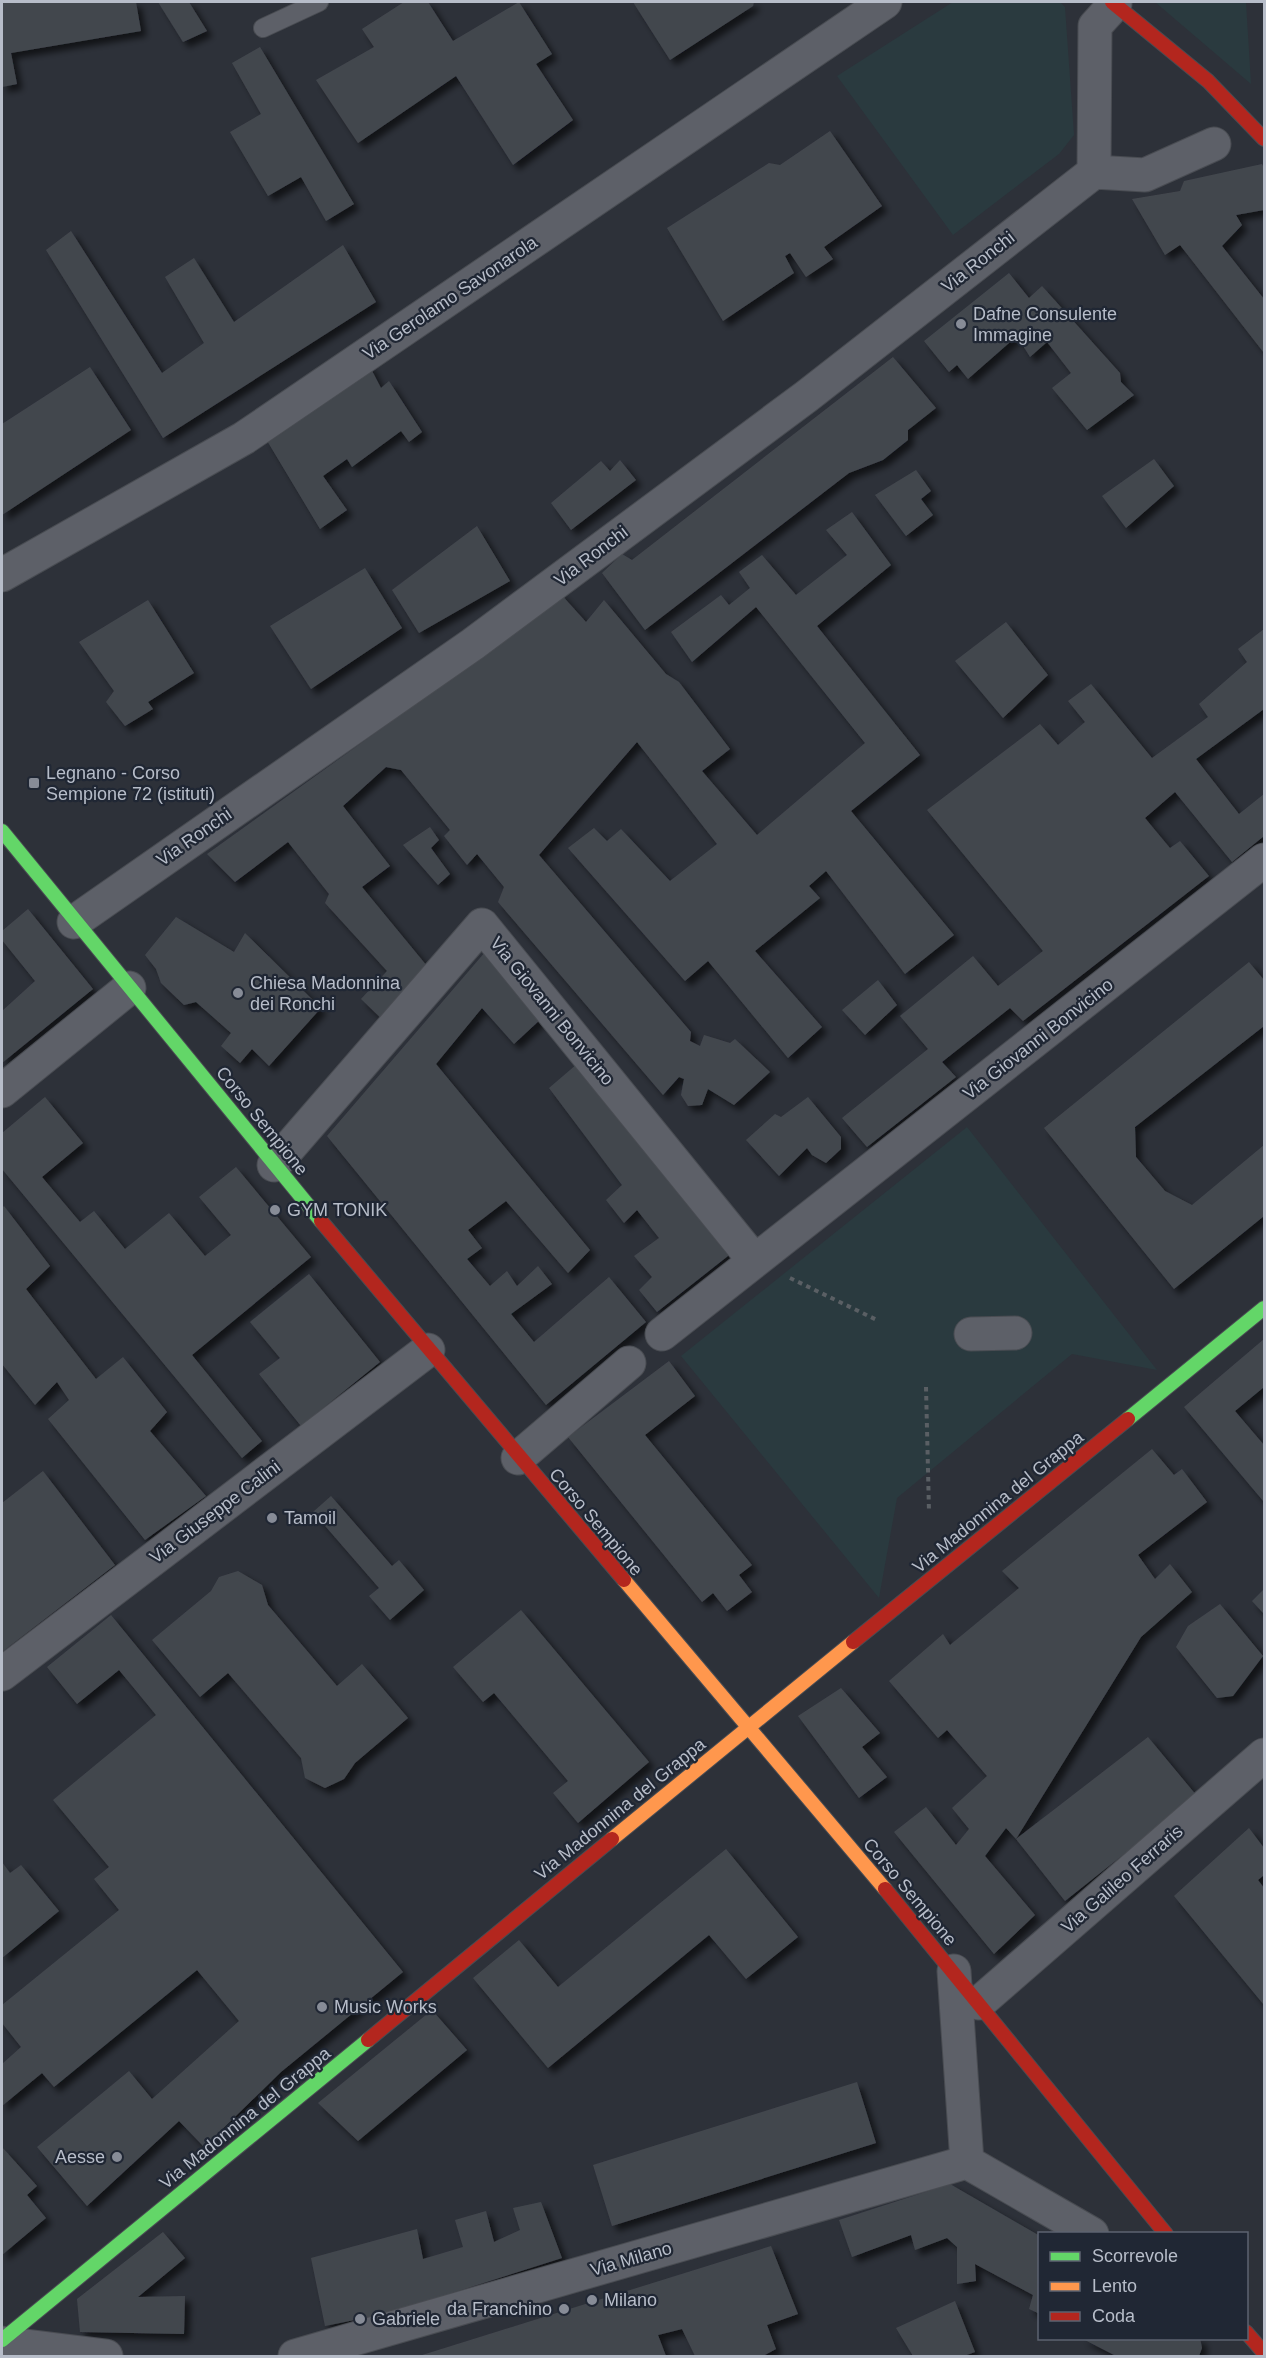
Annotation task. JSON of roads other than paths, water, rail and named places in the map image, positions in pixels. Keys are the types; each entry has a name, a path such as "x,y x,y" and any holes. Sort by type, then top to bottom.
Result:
{"main road":[{"path":"1114,3 1208,81 1264,139"},
{"name":"Corso Sempione","path":"2,831 74,922 518,1458 954,1971 1164,2232"},
{"name":"Via Madonnina del Grappa","path":"2,2342 747,1728 1264,1308"}],"street":[{"name":"Via Gerolamo Savonarola","path":"2,575 244,438 885,2"},
{"path":"1114,3 1095,26 1094,172 1144,176 1214,144"},
{"name":"Via Ronchi","path":"74,922 473,644 807,396 1094,172"},
{"name":"Via Giovanni Bonvicino","path":"662,1334 1264,860"},
{"name":"Via Giovanni Bonvicino","path":"274,1165 482,925 754,1260"},
{"path":"2,1091 129,987"},
{"path":"971,1334 1015,1333"},
{"name":"Via Giuseppe Calini","path":"2,1674 428,1350"},
{"path":"518,1458 629,1363"},
{"name":"Via Galileo Ferraris","path":"979,2003 1264,1755"},
{"path":"954,1971 967,2162 1089,2232"},
{"name":"Via Milano","path":"296,2356 967,2162"},
{"path":"2,2342 106,2356"}],"lane":[{"path":"263,28 319,2"}],"place":[{"name":"Dafne Consulente Immagine","path":"961,324"},
{"name":"Legnano - Corso Sempione 72 (istituti)","path":"34,783"},
{"name":"Chiesa Madonnina dei Ronchi","path":"238,993"},
{"name":"GYM TONIK","path":"275,1210"},
{"name":"Tamoil","path":"272,1518"},
{"name":"Music Works","path":"322,2007"},
{"name":"Aesse","path":"117,2157"},
{"name":"Milano","path":"592,2300"},
{"name":"da Franchino","path":"564,2309"},
{"name":"Gabriele","path":"360,2319"}]}
